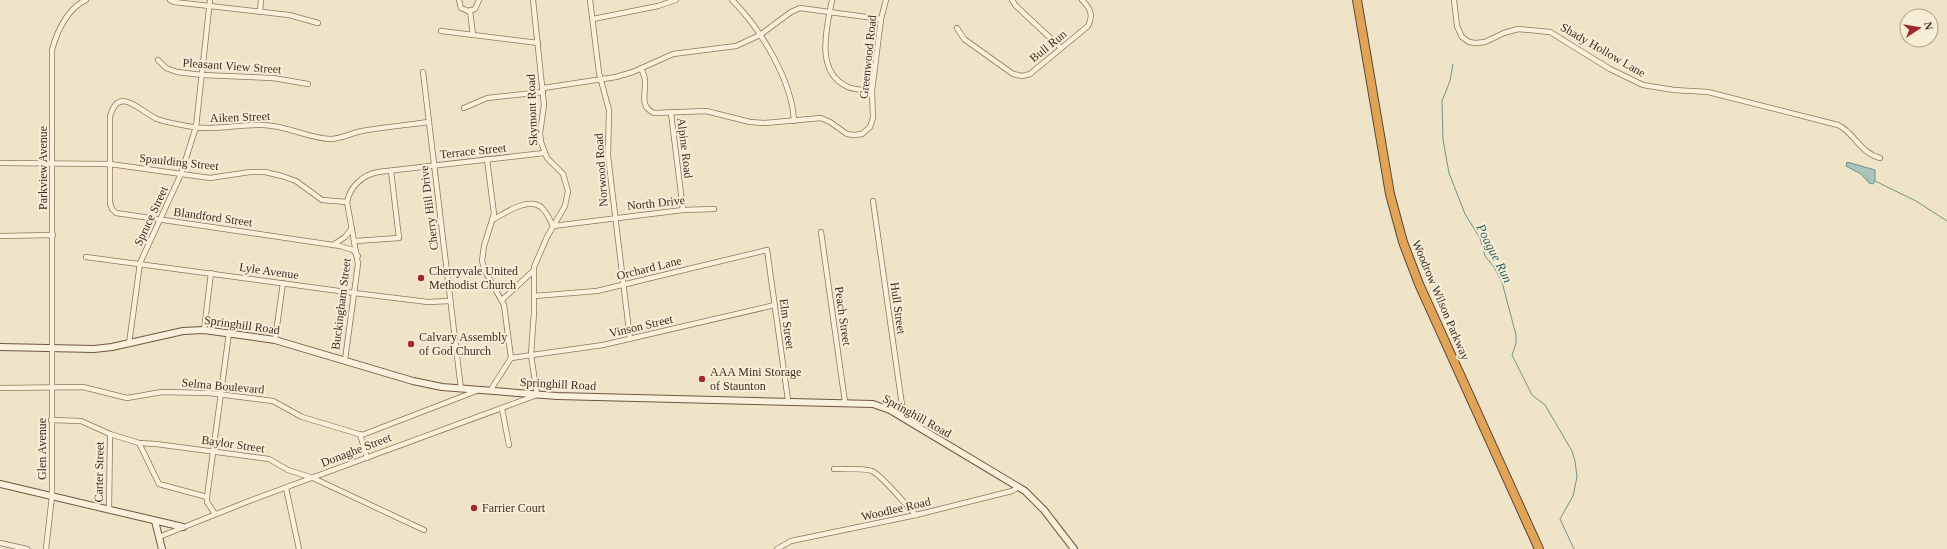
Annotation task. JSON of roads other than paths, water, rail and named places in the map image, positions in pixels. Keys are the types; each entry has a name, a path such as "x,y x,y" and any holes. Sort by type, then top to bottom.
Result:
{"highway":[{"name":"Woodrow Wilson Parkway","path":"1357,0 1390,194 1403,242 1419,284 1539,549"}],"street":[{"name":"Parkview Avenue","path":"52,348 52,50 67,16 76,6 86,0"},
{"path":"170,0 174,2 289,15 318,23"},
{"name":"Spruce Street","path":"129,344 140,263 181,174 196,127 210,0"},
{"path":"260,12 261,0"},
{"path":"459,0 462,9 470,11 476,8 479,0"},
{"name":"Skymont Road","path":"533,0 544,109 540,136 544,153 561,171 567,186 565,206 539,254 533,271 534,296 531,356 537,394"},
{"name":"Norwood Road","path":"590,0 601,80 609,110 608,150 614,218 630,339"},
{"path":"593,20 658,6 676,0"},
{"path":"732,0 746,15 760,36 788,85 794,121"},
{"path":"832,0 825,46 831,69 838,80 847,87 872,91"},
{"name":"Greenwood Road","path":"641,68 645,80 644,100 647,108 656,114 706,111 761,123 822,118 830,122 845,134 853,136 860,134 869,128 873,120 872,91 881,19 886,0"},
{"path":"1012,0 1016,6 1061,48"},
{"name":"Bull Run","path":"957,28 964,39 1016,76 1024,76 1030,74 1085,28 1090,22 1090,10 1082,0"},
{"name":"Shady Hollow Lane","path":"1454,0 1457,26 1462,37 1469,42 1485,42 1504,33 1518,29 1532,29 1552,32 1594,59 1638,84 1664,89 1708,92 1838,125 1866,152 1880,158"},
{"path":"464,108 487,98 543,90 626,75 674,54 728,48 760,36 796,9 806,8 881,19"},
{"path":"470,11 473,35"},
{"path":"441,31 538,43"},
{"name":"Pleasant View Street","path":"158,60 172,71 202,75 271,78 308,84"},
{"name":"Cherry Hill Drive","path":"423,72 461,389"},
{"name":"Aiken Street","path":"110,164 110,117 113,108 120,102 132,102 146,113 161,120 196,127 215,129 248,125 268,125 330,139 341,138 376,128 429,122"},
{"name":"Alpine Road","path":"671,113 683,210"},
{"name":"Terrace Street","path":"347,202 350,193 361,180 372,174 434,165 544,153"},
{"path":"487,159 494,219 484,246 483,264 502,300 511,358 490,391"},
{"name":"Spaulding Street","path":"0,163 110,164 215,178 247,172 268,173 296,181 322,200 347,202"},
{"name":"Blandford Street","path":"110,164 110,203 113,211 119,214 334,246 349,249 358,256"},
{"path":"355,241 399,238 391,171"},
{"name":"Hull Street","path":"873,201 904,419"},
{"name":"Buckingham Street","path":"344,360 358,266 358,256 347,202"},
{"path":"494,219 521,206 535,205 543,208 553,226"},
{"name":"North Drive","path":"553,226 683,210 714,209"},
{"path":"334,246 345,237 352,228"},
{"name":"Peach Street","path":"821,232 844,402"},
{"path":"0,236 53,235"},
{"name":"Orchard Lane","path":"534,296 593,292 767,250"},
{"name":"Elm Street","path":"767,250 788,400"},
{"name":"Lyle Avenue","path":"86,256 354,293 428,302 450,301"},
{"path":"502,300 533,271"},
{"path":"204,330 211,274"},
{"path":"275,340 283,283"},
{"name":"Vinson Street","path":"511,358 603,345 775,305"},
{"name":"Springhill Road","path":"0,347 94,349 129,344 183,331 204,330 275,340 421,383 461,389 537,394 788,400 876,405 904,419 1019,487 1040,505 1074,549"},
{"path":"215,514 207,502 207,497 229,334"},
{"name":"Glen Avenue","path":"46,549 52,496 52,348"},
{"name":"Selma Boulevard","path":"0,388 83,387 127,398 173,392 221,395 273,401 301,416 360,434"},
{"path":"367,458 360,434 480,390"},
{"name":"Donaghe Street","path":"159,537 215,514 502,409 537,394"},
{"path":"502,409 509,445"},
{"name":"Baylor Street","path":"52,420 81,421 110,434 139,443 269,459 288,470 312,478 424,530"},
{"name":"Carter Street","path":"109,510 110,434"},
{"path":"139,443 159,484 207,497"},
{"path":"834,469 872,471 896,493 905,505 916,515"},
{"path":"0,484 184,527"},
{"name":"Woodlee Road","path":"777,549 791,541 916,515 1012,491 1019,487"},
{"path":"286,488 299,549"},
{"path":"155,520 162,549"},
{"path":"0,543 27,549"}],"water":[{"path":"1847,162 1875,170 1875,181 1873,184 1869,183 1861,174 1846,166"}],"waterway":[{"name":"Poague Run","path":"1453,64 1450,81 1442,101 1443,140 1449,173 1465,214 1480,238 1485,256 1494,267 1502,282 1516,335 1516,344 1512,355 1532,395 1545,405 1572,451 1577,477 1573,496 1560,519 1574,549"},
{"path":"1875,181 1916,201 1947,221"}],"place":[{"name":"Cherryvale United Methodist Church","path":"421,278"},
{"name":"Calvary Assembly of God Church","path":"411,344"},
{"name":"AAA Mini Storage of Staunton","path":"702,379"},
{"name":"Farrier Court","path":"474,508"}]}
